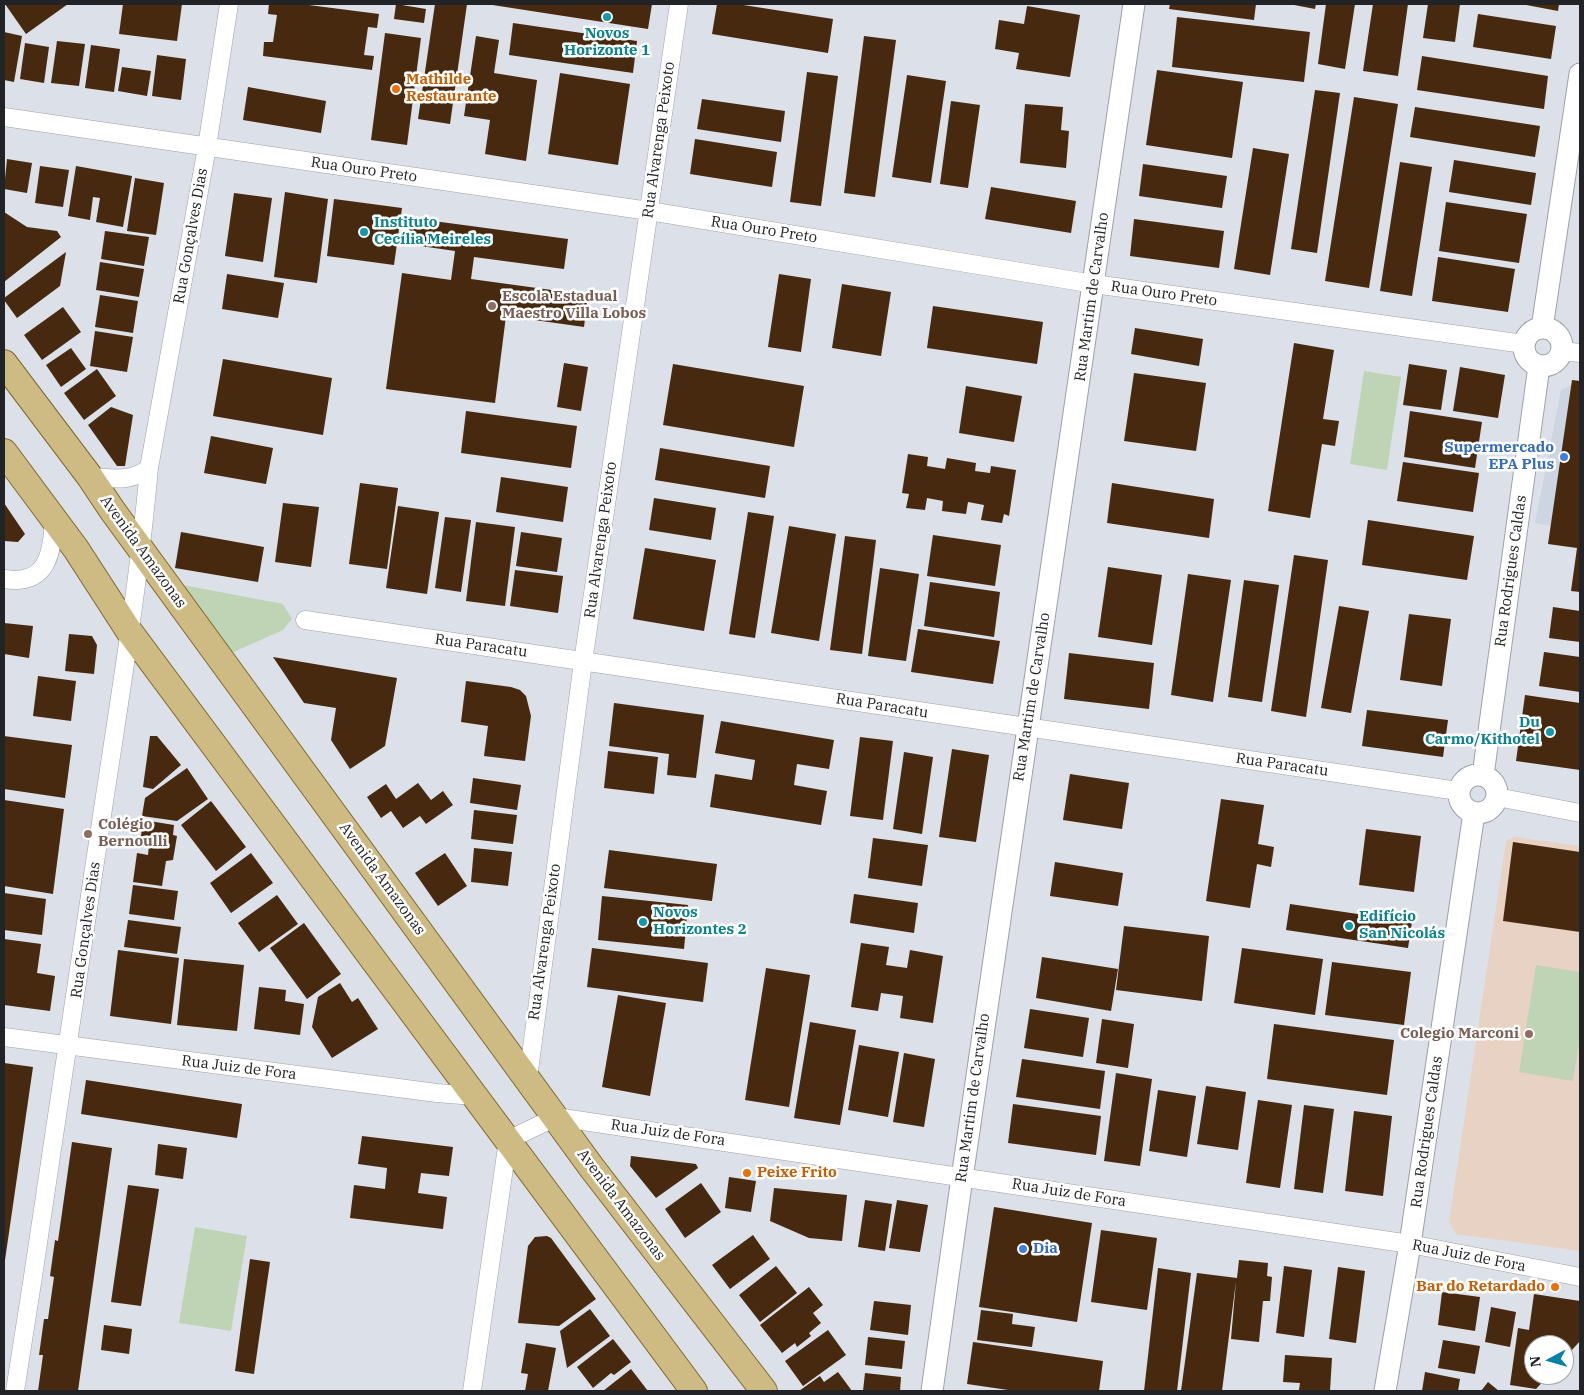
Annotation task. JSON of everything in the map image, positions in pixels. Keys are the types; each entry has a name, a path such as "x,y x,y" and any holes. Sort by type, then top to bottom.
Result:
{"main road":[{"name":"Avenida Amazonas","path":"4,363 90,477 112,510 592,1168 764,1391"},
{"path":"4,452 85,563 129,631 694,1391"}],"street":[{"name":"Rua Gonçalves Dias","path":"15,1391 69,1046 129,631 149,468 207,147 229,4"},
{"name":"Rua Alvarenga Peixoto","path":"528,1078 583,662 679,4"},
{"name":"Rua Martim de Carvalho","path":"932,1391 1027,728 1134,4"},
{"path":"1542,328 1580,74"},
{"name":"Rua Ouro Preto","path":"4,117 649,210 1094,284 1524,344"},
{"path":"1542,328 1553,330 1558,334 1562,345 1571,352 1560,356 1551,365 1539,366 1526,356 1524,344 1530,333 1542,328"},
{"name":"Rua Rodrigues Caldas","path":"1483,775 1539,366"},
{"path":"90,477 130,479 140,475 149,468"},
{"path":"4,579 27,578 38,572 47,562 53,544 54,521"},
{"name":"Rua Paracatu","path":"305,620 1458,791"},
{"path":"1476,774 1483,775 1492,781 1497,797 1491,808 1486,812 1474,813 1466,810 1460,803 1458,791 1464,779 1476,774"},
{"path":"1497,797 1580,813"},
{"name":"Rua Rodrigues Caldas","path":"1385,1391 1410,1244 1474,813"},
{"name":"Rua Juiz de Fora","path":"4,1037 437,1093 474,1096"},
{"path":"472,1391 508,1140 556,1117"},
{"name":"Rua Juiz de Fora","path":"556,1117 1410,1244 1580,1277"}],"shaded area":[{"name":"Supermercado EPA Plus","path":"1580,381 1580,531 1535,523 1561,390"},
{"name":"Colegio Marconi","path":"1515,837 1580,846 1580,1251 1456,1234 1449,1222 1506,841"}],"green space":[{"path":"1364,371 1401,377 1387,470 1350,464"},
{"path":"178,584 283,604 292,619 283,630 229,654"},
{"path":"1536,965 1580,972 1580,1038 1573,1081 1519,1072"},
{"path":"195,1227 247,1236 231,1331 179,1323"}],"building":[{"path":"5,4 68,4 26,34"},
{"path":"123,4 182,4 177,41 119,34"},
{"path":"269,4 301,4 379,14 377,28 368,27 364,55 374,56 372,70 263,56 264,42 273,42 277,15 268,14"},
{"path":"396,4 426,9 424,23 394,19"},
{"path":"435,4 467,4 450,124 418,119"},
{"name":"Novos Horizonte 1","path":"486,4 652,4 648,29"},
{"path":"717,4 737,4 833,19 828,53 712,34"},
{"path":"1170,4 1256,4 1254,20 1169,9"},
{"path":"1289,4 1316,4 1315,9"},
{"path":"1326,4 1355,4 1345,69 1318,64"},
{"path":"1373,4 1408,4 1398,76 1363,71"},
{"path":"1428,4 1460,4 1455,42 1423,38"},
{"path":"1521,4 1559,4 1558,11"},
{"path":"1027,6 1080,15 1070,77 1016,69 1019,53 995,49 999,20 1024,24"},
{"path":"1478,14 1556,26 1551,59 1473,47"},
{"path":"1177,17 1310,32 1304,82 1172,67"},
{"path":"513,23 637,41 633,73 509,55"},
{"path":"4,32 22,36 14,82 4,80"},
{"name":"Mathilde Restaurante","path":"385,33 421,38 407,145 371,140"},
{"path":"476,36 499,40 494,73 537,80 526,161 485,154 490,120 464,116"},
{"path":"864,36 896,40 875,197 844,193"},
{"path":"57,41 85,44 79,86 51,83"},
{"path":"25,43 49,47 44,83 20,79"},
{"path":"91,45 120,49 114,92 85,88"},
{"path":"157,55 186,59 181,100 152,96"},
{"path":"1422,56 1548,76 1544,109 1417,90"},
{"path":"122,67 151,71 147,96 118,91"},
{"path":"1157,70 1243,82 1232,158 1146,145"},
{"path":"807,72 838,76 821,206 790,202"},
{"path":"560,73 630,84 618,165 548,154"},
{"path":"907,75 946,81 931,183 892,177"},
{"path":"248,87 326,101 321,133 243,120"},
{"path":"1315,90 1340,93 1317,253 1291,249"},
{"path":"1354,97 1398,104 1369,288 1325,281"},
{"path":"702,99 785,111 781,142 697,129"},
{"path":"951,101 980,105 968,188 940,184"},
{"path":"1025,104 1063,107 1061,130 1069,131 1066,168 1020,163"},
{"path":"1415,107 1540,126 1535,157 1410,137"},
{"path":"695,139 777,152 772,187 690,174"},
{"path":"1253,148 1289,154 1270,275 1234,269"},
{"path":"7,159 32,163 27,193 4,189"},
{"path":"1454,160 1536,173 1531,205 1449,192"},
{"path":"1400,162 1432,167 1412,296 1380,291"},
{"path":"1143,164 1227,176 1222,208 1139,196"},
{"path":"40,166 69,170 63,207 35,203"},
{"path":"76,166 132,176 123,227 96,222 100,198 93,197 90,220 68,216"},
{"path":"135,178 164,183 156,235 127,231"},
{"path":"991,187 1076,201 1071,233 985,219"},
{"path":"285,192 328,199 317,283 274,277"},
{"path":"234,193 272,198 263,262 225,256"},
{"name":"Instituto Cecília Meireles","path":"334,199 402,208 394,265 327,256"},
{"path":"1446,202 1527,214 1519,263 1439,251"},
{"path":"4,212 27,227 57,231 61,237 4,282"},
{"name":"Escola Estadual Maestro Villa Lobos","path":"411,218 568,239 564,269 474,257 471,279 588,295 584,327 506,316 495,403 386,389 402,273 451,280 455,251 407,244"},
{"path":"1134,219 1224,231 1219,268 1130,256"},
{"path":"105,231 149,237 144,266 101,259"},
{"path":"66,252 60,286 17,318 4,298"},
{"path":"1438,257 1515,269 1508,312 1432,301"},
{"path":"100,262 144,269 139,297 96,290"},
{"path":"227,274 284,283 278,318 222,309"},
{"path":"779,274 811,279 801,352 768,347"},
{"path":"842,284 891,292 881,356 832,348"},
{"path":"100,295 138,301 133,333 95,327"},
{"path":"933,306 1043,322 1037,364 927,348"},
{"path":"63,307 81,332 42,360 24,335"},
{"path":"1135,328 1203,339 1199,366 1131,354"},
{"path":"95,331 133,337 127,372 90,366"},
{"path":"1294,343 1334,350 1323,419 1339,421 1335,446 1322,444 1310,518 1268,511"},
{"path":"71,348 86,369 61,387 46,365"},
{"path":"223,359 332,378 323,435 213,416"},
{"path":"564,363 588,367 581,411 557,407"},
{"path":"673,364 804,386 794,447 663,425"},
{"path":"1409,364 1447,370 1441,410 1403,405"},
{"path":"1460,367 1505,375 1498,418 1453,411"},
{"path":"97,369 116,396 84,420 64,393"},
{"path":"1134,373 1206,383 1196,451 1124,441"},
{"name":"Supermercado EPA Plus","path":"1572,380 1580,381 1580,592 1571,591 1577,548 1548,544"},
{"path":"966,386 1022,396 1014,442 959,433"},
{"path":"111,407 133,415 125,466 117,466 88,425"},
{"path":"466,411 577,426 571,468 461,453"},
{"path":"1410,411 1482,422 1475,468 1404,457"},
{"path":"211,436 273,448 266,484 204,473"},
{"path":"660,448 770,466 765,498 655,480"},
{"path":"908,454 928,457 927,466 945,469 947,458 976,463 975,471 990,473 991,466 1016,470 1009,516 1004,514 1002,523 981,520 984,505 968,502 966,514 942,511 943,501 927,498 925,510 906,508 909,494 902,493"},
{"path":"1403,462 1479,473 1473,512 1397,501"},
{"path":"501,477 568,487 563,522 496,512"},
{"path":"360,483 398,488 387,569 349,564"},
{"path":"1112,483 1214,499 1209,538 1107,523"},
{"path":"654,498 716,508 711,540 649,530"},
{"path":"4,503 25,534 18,542 4,541"},
{"path":"283,503 319,507 311,567 275,562"},
{"path":"398,506 439,512 427,594 386,588"},
{"path":"748,512 774,516 755,638 729,634"},
{"path":"445,517 471,520 461,592 435,588"},
{"path":"1368,520 1474,536 1467,580 1362,565"},
{"path":"476,522 515,527 505,606 466,601"},
{"path":"789,526 836,534 819,641 771,633"},
{"path":"181,532 264,547 258,582 175,568"},
{"path":"521,532 562,538 557,572 516,566"},
{"path":"933,535 1001,545 995,586 927,576"},
{"path":"845,536 876,540 862,654 830,650"},
{"path":"645,548 716,560 704,631 633,619"},
{"path":"1294,555 1328,560 1306,717 1271,711"},
{"path":"1108,567 1162,575 1152,645 1098,637"},
{"path":"880,568 919,574 906,661 868,656"},
{"path":"515,570 563,576 558,613 510,606"},
{"path":"1188,574 1231,580 1213,702 1171,695"},
{"path":"1244,580 1279,585 1262,702 1228,697"},
{"path":"930,582 1000,592 994,637 924,626"},
{"path":"1339,606 1369,611 1351,713 1321,708"},
{"path":"1553,607 1580,611 1580,642 1549,638"},
{"path":"1409,614 1451,619 1442,686 1400,680"},
{"path":"4,623 33,626 29,658 4,654"},
{"path":"918,629 1000,641 993,684 911,672"},
{"path":"69,634 92,636 97,645 94,674 65,671"},
{"path":"1544,652 1580,657 1580,692 1539,686"},
{"path":"1069,653 1154,663 1149,709 1064,699"},
{"path":"273,657 397,678 385,746 350,769 331,740 336,708 304,703"},
{"path":"38,676 76,681 71,721 33,716"},
{"path":"466,681 511,687 520,690 526,696 531,716 525,761 484,756 488,726 461,722"},
{"name":"Du Carmo/Kithotel","path":"1525,695 1580,703 1580,770 1516,761"},
{"path":"614,703 704,715 696,778 667,775 669,754 609,746"},
{"path":"1367,710 1448,720 1443,757 1362,746"},
{"path":"721,721 834,740 829,769 797,764 794,785 827,791 821,825 710,807 715,774 752,780 755,760 715,753"},
{"path":"4,736 72,745 65,798 4,789"},
{"path":"150,736 157,736 181,765 153,789 143,787"},
{"path":"860,737 893,741 883,820 850,816"},
{"path":"952,749 989,755 976,842 939,837"},
{"path":"608,751 658,757 654,794 604,788"},
{"path":"904,752 933,757 922,834 893,829"},
{"path":"187,768 208,799 177,821 142,816 145,798"},
{"path":"1070,774 1129,783 1122,829 1063,820"},
{"path":"473,778 521,785 517,810 470,803"},
{"path":"418,783 431,800 443,791 453,805 426,824 420,816 403,828 391,811 381,818 367,797 386,784 396,799"},
{"path":"1221,799 1264,805 1258,844 1274,847 1271,867 1257,864 1250,908 1206,901"},
{"path":"4,800 64,809 53,894 4,886"},
{"path":"211,801 246,847 216,871 181,825"},
{"path":"474,810 517,815 513,844 471,839"},
{"path":"143,820 174,825 173,835 177,836 173,860 166,861 162,886 133,882 137,853 148,855 149,845 140,844"},
{"path":"1366,829 1421,836 1414,892 1359,885"},
{"path":"873,838 928,845 922,886 868,878"},
{"path":"1513,842 1580,852 1580,932 1503,921"},
{"path":"474,848 512,852 508,886 471,882"},
{"path":"609,850 717,864 712,901 604,888"},
{"path":"251,853 273,883 231,913 210,883"},
{"path":"445,853 467,886 438,906 415,873"},
{"path":"1055,862 1123,873 1118,906 1050,896"},
{"path":"133,885 178,891 174,920 129,914"},
{"path":"4,893 46,899 42,935 4,930"},
{"path":"854,894 918,903 914,933 850,923"},
{"path":"277,895 298,924 259,952 238,923"},
{"name":"Novos Horizontes 2","path":"602,896 688,905 684,949 598,940"},
{"name":"Edifício San Nicolás","path":"1290,904 1412,922 1408,948 1286,930"},
{"path":"128,920 181,927 177,954 124,947"},
{"path":"304,923 341,974 307,999 270,948"},
{"path":"1124,926 1209,936 1202,1001 1116,990"},
{"path":"4,939 41,944 37,973 55,976 50,1011 4,1005"},
{"path":"861,943 889,947 886,965 907,968 910,950 943,956 933,1023 900,1018 903,996 881,993 878,1011 851,1007"},
{"path":"592,948 708,963 703,1002 587,987"},
{"path":"1242,948 1323,959 1315,1015 1234,1003"},
{"path":"118,950 179,958 171,1024 110,1016"},
{"path":"1042,957 1118,969 1111,1011 1036,998"},
{"path":"184,959 244,965 237,1031 177,1025"},
{"path":"1332,962 1411,972 1404,1025 1325,1015"},
{"path":"766,968 810,975 789,1107 745,1100"},
{"path":"340,983 352,1002 358,998 378,1029 332,1058 312,1027 318,997"},
{"path":"259,987 286,990 285,1001 304,1004 300,1035 254,1029"},
{"path":"618,995 666,1003 650,1096 602,1087"},
{"path":"1030,1009 1089,1018 1083,1057 1024,1048"},
{"path":"1102,1019 1134,1024 1128,1068 1096,1063"},
{"path":"810,1022 856,1030 840,1125 794,1118"},
{"path":"1274,1024 1394,1040 1387,1095 1267,1079"},
{"path":"859,1045 899,1052 888,1117 848,1110"},
{"path":"904,1053 935,1059 924,1127 893,1122"},
{"path":"1022,1059 1105,1071 1100,1109 1016,1097"},
{"path":"4,1063 33,1067 5,1260 4,1259"},
{"path":"1116,1073 1152,1079 1140,1166 1104,1161"},
{"path":"86,1080 242,1104 237,1138 81,1114"},
{"path":"1206,1086 1246,1092 1238,1150 1197,1144"},
{"path":"1158,1090 1196,1096 1187,1157 1149,1151"},
{"path":"1258,1100 1292,1105 1280,1188 1246,1183"},
{"path":"1013,1104 1101,1116 1096,1155 1008,1143"},
{"path":"1304,1105 1334,1109 1323,1193 1294,1189"},
{"path":"1354,1111 1392,1116 1383,1196 1345,1191"},
{"path":"362,1136 453,1147 449,1176 421,1173 418,1193 447,1197 443,1229 350,1218 354,1185 385,1189 387,1168 358,1164"},
{"path":"72,1142 112,1148 78,1391 38,1391 43,1355 39,1355 44,1319 48,1319 54,1277 50,1276 55,1240 58,1241"},
{"path":"158,1144 187,1148 183,1179 155,1175"},
{"path":"631,1156 696,1164 698,1168 656,1198 630,1166"},
{"path":"729,1177 756,1181 751,1212 725,1208"},
{"path":"701,1183 721,1212 685,1238 665,1209"},
{"path":"128,1185 159,1189 141,1306 111,1302"},
{"path":"774,1188 847,1195 842,1241 809,1238 770,1221"},
{"path":"865,1200 892,1204 885,1251 858,1247"},
{"path":"897,1200 928,1205 920,1252 889,1248"},
{"path":"994,1207 1092,1223 1077,1322 979,1307"},
{"path":"1101,1230 1157,1238 1147,1310 1091,1302"},
{"path":"753,1235 770,1259 730,1289 712,1265"},
{"path":"547,1236 551,1238 596,1299 559,1326 518,1323 528,1246 535,1237"},
{"path":"250,1259 270,1262 254,1374 235,1371"},
{"path":"1239,1260 1268,1263 1267,1276 1272,1277 1270,1301 1263,1301 1259,1342 1231,1339 1236,1281 1222,1391 1181,1391 1197,1273 1237,1278"},
{"path":"776,1266 797,1293 760,1322 739,1295"},
{"path":"1284,1266 1312,1270 1304,1337 1276,1333"},
{"path":"1338,1267 1365,1271 1356,1343 1329,1339"},
{"path":"1158,1268 1191,1273 1177,1391 1144,1391"},
{"path":"809,1287 823,1305 813,1313 821,1323 809,1333 811,1336 797,1347 795,1343 782,1353 760,1325"},
{"path":"1442,1292 1480,1297 1475,1331 1438,1325"},
{"path":"1534,1294 1580,1301 1580,1341 1574,1348 1574,1335 1524,1335 1524,1385 1540,1385 1536,1389 1510,1385 1518,1328 1529,1330"},
{"path":"874,1301 911,1305 908,1335 870,1330"},
{"path":"1491,1307 1516,1312 1510,1347 1485,1342"},
{"path":"590,1309 610,1336 567,1368 560,1331"},
{"path":"981,1310 1013,1314 1012,1324 1035,1327 1032,1347 977,1340"},
{"path":"104,1325 132,1329 129,1354 101,1350"},
{"path":"828,1330 846,1355 803,1386 785,1361"},
{"path":"868,1337 905,1341 902,1369 865,1365"},
{"path":"613,1339 631,1362 614,1375 611,1373 593,1388 577,1367"},
{"path":"1443,1340 1480,1346 1475,1374 1438,1368"},
{"path":"973,1342 1103,1361 1099,1391 1015,1391 967,1384"},
{"path":"526,1343 556,1348 548,1391 525,1391 528,1374 521,1373"},
{"path":"1285,1355 1332,1358 1330,1391 1299,1390 1300,1383 1283,1382"},
{"path":"631,1369 648,1391 603,1391"},
{"path":"838,1372 852,1391 799,1391 820,1376 824,1382"},
{"path":"1425,1372 1460,1379 1458,1391 1422,1391"},
{"path":"865,1373 901,1377 900,1391 863,1391"},
{"path":"1488,1382 1499,1391 1481,1391"}],"place":[{"name":"Novos Horizonte 1","path":"607,17"},
{"name":"Mathilde Restaurante","path":"396,89"},
{"name":"Instituto Cecília Meireles","path":"364,232"},
{"name":"Escola Estadual Maestro Villa Lobos","path":"492,306"},
{"name":"Supermercado EPA Plus","path":"1564,457"},
{"name":"Du Carmo/Kithotel","path":"1550,732"},
{"name":"Colégio Bernoulli","path":"88,834"},
{"name":"Novos Horizontes 2","path":"643,922"},
{"name":"Edifício San Nicolás","path":"1349,926"},
{"name":"Colegio Marconi","path":"1529,1034"},
{"name":"Peixe Frito","path":"747,1173"},
{"name":"Dia","path":"1023,1249"},
{"name":"Bar do Retardado","path":"1555,1287"}]}
